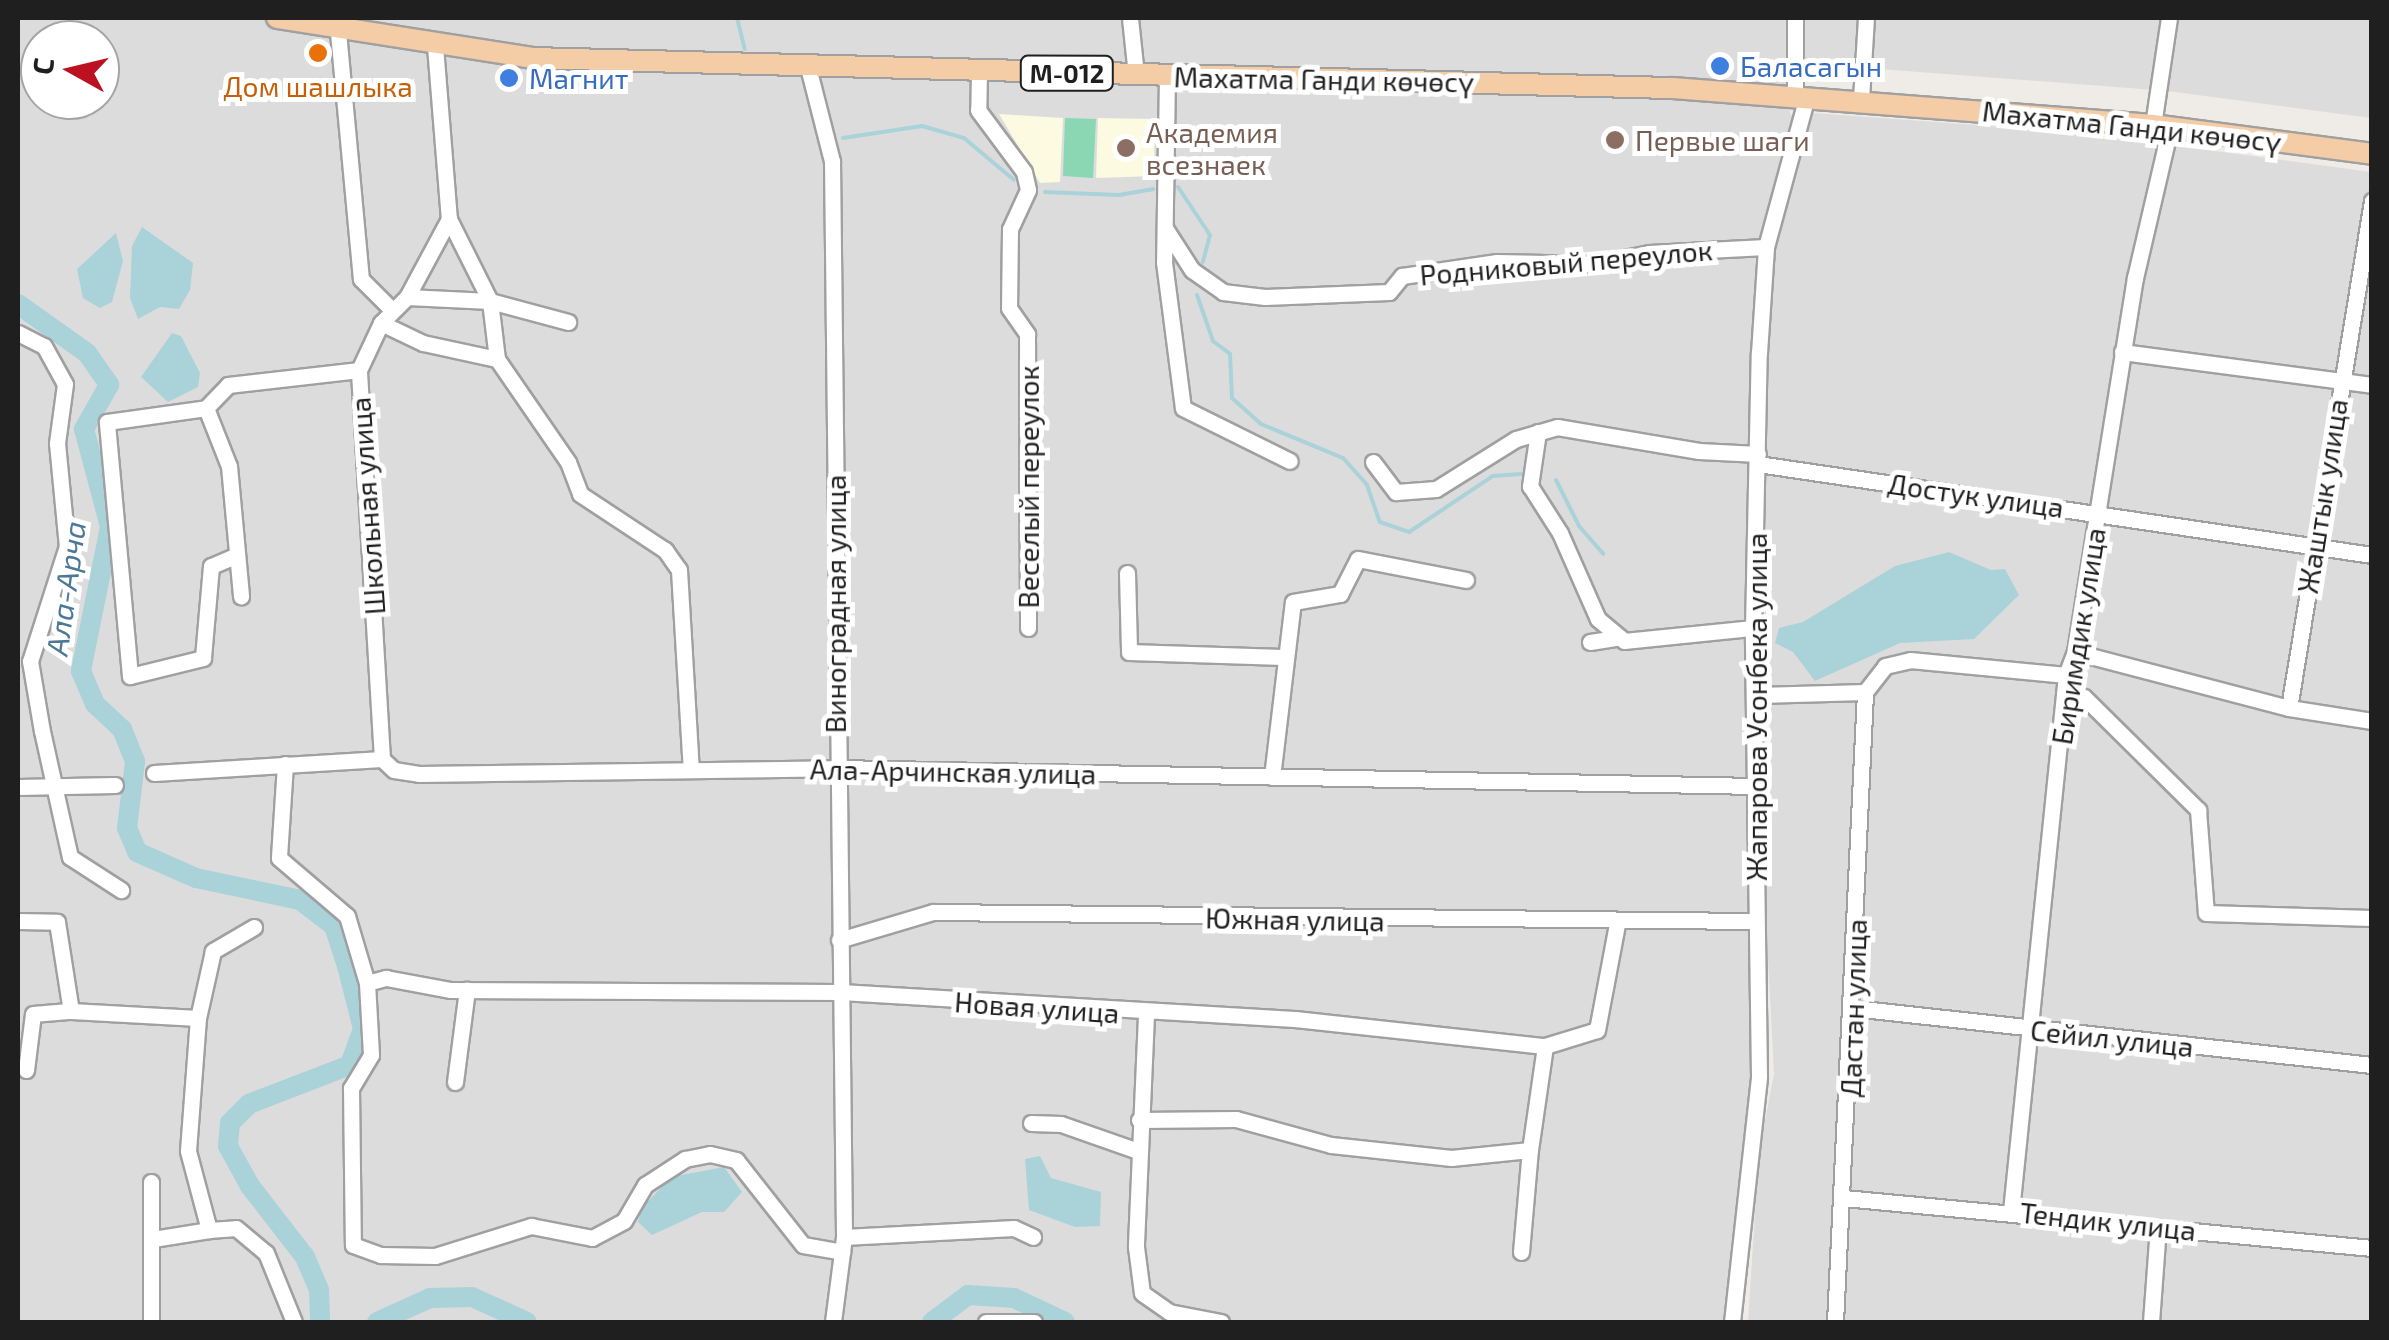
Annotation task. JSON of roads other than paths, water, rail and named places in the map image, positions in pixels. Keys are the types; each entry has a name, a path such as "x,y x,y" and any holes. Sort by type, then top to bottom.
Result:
{"main road":[{"name":"Махатма Ганди көчөсү","path":"277,18 337,25 435,46 532,58 1801,95 2162,126 2372,154"}],"street":[{"path":"1130,18 1136,75"},
{"name":"Жапарова Усонбека улица","path":"1732,1322 1759,1076 1754,921 1758,695 1753,628 1766,247 1801,95 1796,18"},
{"path":"1861,99 1866,18"},
{"name":"Биримдик улица","path":"2012,1211 2066,675 2075,652 2162,126 2168,18"},
{"path":"337,25 361,279 387,317 423,342 497,359"},
{"path":"435,46 449,220 490,301 497,359 568,462 580,494 665,550 678,570 691,770"},
{"name":"Виноградная улица","path":"808,67 832,162 843,1244 833,1322"},
{"name":"Веселый переулок","path":"978,71 978,110 1024,172 1028,190 1010,229 1009,308 1027,334 1028,628"},
{"path":"1167,76 1164,228 1183,408 1290,461"},
{"name":"Жаштык улица","path":"2289,708 2339,380 2372,202"},
{"name":"Школьная улица","path":"382,759 358,370 387,317 407,297 449,220"},
{"name":"Родниковый переулок","path":"1164,228 1192,270 1223,292 1265,297 1389,292 1402,276 1497,262 1594,264 1648,253 1766,247"},
{"path":"407,297 490,301 568,322"},
{"path":"18,332 44,346 65,384 57,443 67,546 30,661 70,857 121,890"},
{"path":"2122,352 2372,385"},
{"path":"235,556 211,566 203,658 130,676 108,422 206,408 228,385 358,370"},
{"path":"206,408 228,466 240,596"},
{"name":"Достук улица","path":"1538,432 1557,427 2372,556"},
{"path":"1373,462 1396,492 1436,490 1516,439 1538,432 1530,486 1560,533 1598,619 1620,638"},
{"path":"1272,777 1282,657 1293,602 1340,594 1358,558 1466,580"},
{"path":"1126,573 1129,652 1282,657"},
{"path":"1590,642 1673,639 1753,628"},
{"path":"2075,652 2289,708 2372,721"},
{"path":"1758,695 1864,692 1886,666 1910,660 2066,675"},
{"name":"Дастан улица","path":"1835,1322 1854,1008 1864,692"},
{"path":"2064,694 2084,697 2198,810 2206,913 2372,918"},
{"name":"Ала-Арчинская улица","path":"154,772 382,759 394,770 419,774 836,768 1756,786"},
{"path":"285,764 279,858 347,916 367,983 371,1054 351,1088 353,1246 380,1256 435,1256 531,1226 592,1238 624,1220 645,1185 685,1159 710,1154 736,1160 803,1245 1014,1228 1033,1237"},
{"path":"18,787 114,785"},
{"name":"Южная улица","path":"839,940 933,912 1618,924 1754,921"},
{"path":"18,921 57,922 71,1012"},
{"name":"Новая улица","path":"367,983 386,978 468,990 840,992 1146,1015 1294,1019 1546,1046 1597,1030 1618,924"},
{"path":"209,1230 188,1151 198,1018 213,951 254,927"},
{"path":"455,1082 468,990"},
{"name":"Сейил улица","path":"1854,1008 2372,1065"},
{"path":"26,1070 33,1014 198,1018"},
{"path":"1146,1015 1138,1151 1142,1293 1169,1312 1220,1322"},
{"path":"1521,1252 1530,1150 1546,1046"},
{"path":"1139,1120 1236,1119 1331,1145 1451,1158 1530,1150"},
{"path":"1031,1123 1061,1124 1138,1151"},
{"path":"151,1182 151,1322"},
{"name":"Тендик улица","path":"1844,1198 2372,1248"},
{"path":"2151,1322 2158,1227"},
{"path":"153,1239 236,1228 266,1252 294,1322"},
{"path":"986,1322 1034,1322"}],"water":[{"path":"142,227 193,263 190,290 179,309 160,307 138,319 130,298 132,246"},
{"path":"116,233 123,261 112,302 100,308 83,298 77,269"},
{"path":"172,333 181,336 200,373 198,387 168,402 141,377"},
{"path":"1949,552 1991,570 2005,569 2019,595 1974,639 1900,643 1815,681 1793,652 1775,643 1779,628 1803,622 1895,566"},
{"path":"1040,1156 1051,1178 1101,1192 1100,1226 1075,1227 1029,1210 1025,1159"},
{"path":"724,1167 742,1192 724,1212 702,1212 652,1235 638,1222 642,1208 671,1177"}],"waterway":[{"path":"737,18 745,49"},
{"path":"843,138 922,126 964,138 1014,180"},
{"path":"1178,187 1210,235 1203,262"},
{"path":"1045,192 1119,195 1153,189"},
{"path":"1197,295 1213,341 1230,354 1232,398 1261,424 1343,458 1367,485 1380,522 1409,532 1493,476 1521,474"},
{"name":"Ала-Арча","path":"18,304 87,353 109,385 84,429 110,527 81,671 95,704 122,729 135,762 127,828 137,852 196,878 300,900 334,926 347,966 363,1029 350,1065 249,1104 230,1123 228,1146 250,1186 305,1257 319,1290 320,1322"},
{"path":"1556,480 1579,526 1603,554"},
{"name":"Ала-Арча","path":"932,1322 968,1295 1014,1298 1065,1322"},
{"name":"Ала-Арча","path":"377,1322 430,1298 472,1297 527,1322"}],"place":[{"name":"Дом шашлыка","path":"318,53"},
{"name":"Баласагын","path":"1720,66"},
{"name":"Магнит","path":"509,78"},
{"name":"Первые шаги","path":"1615,140"},
{"name":"Академия всезнаек","path":"1126,148"}]}
